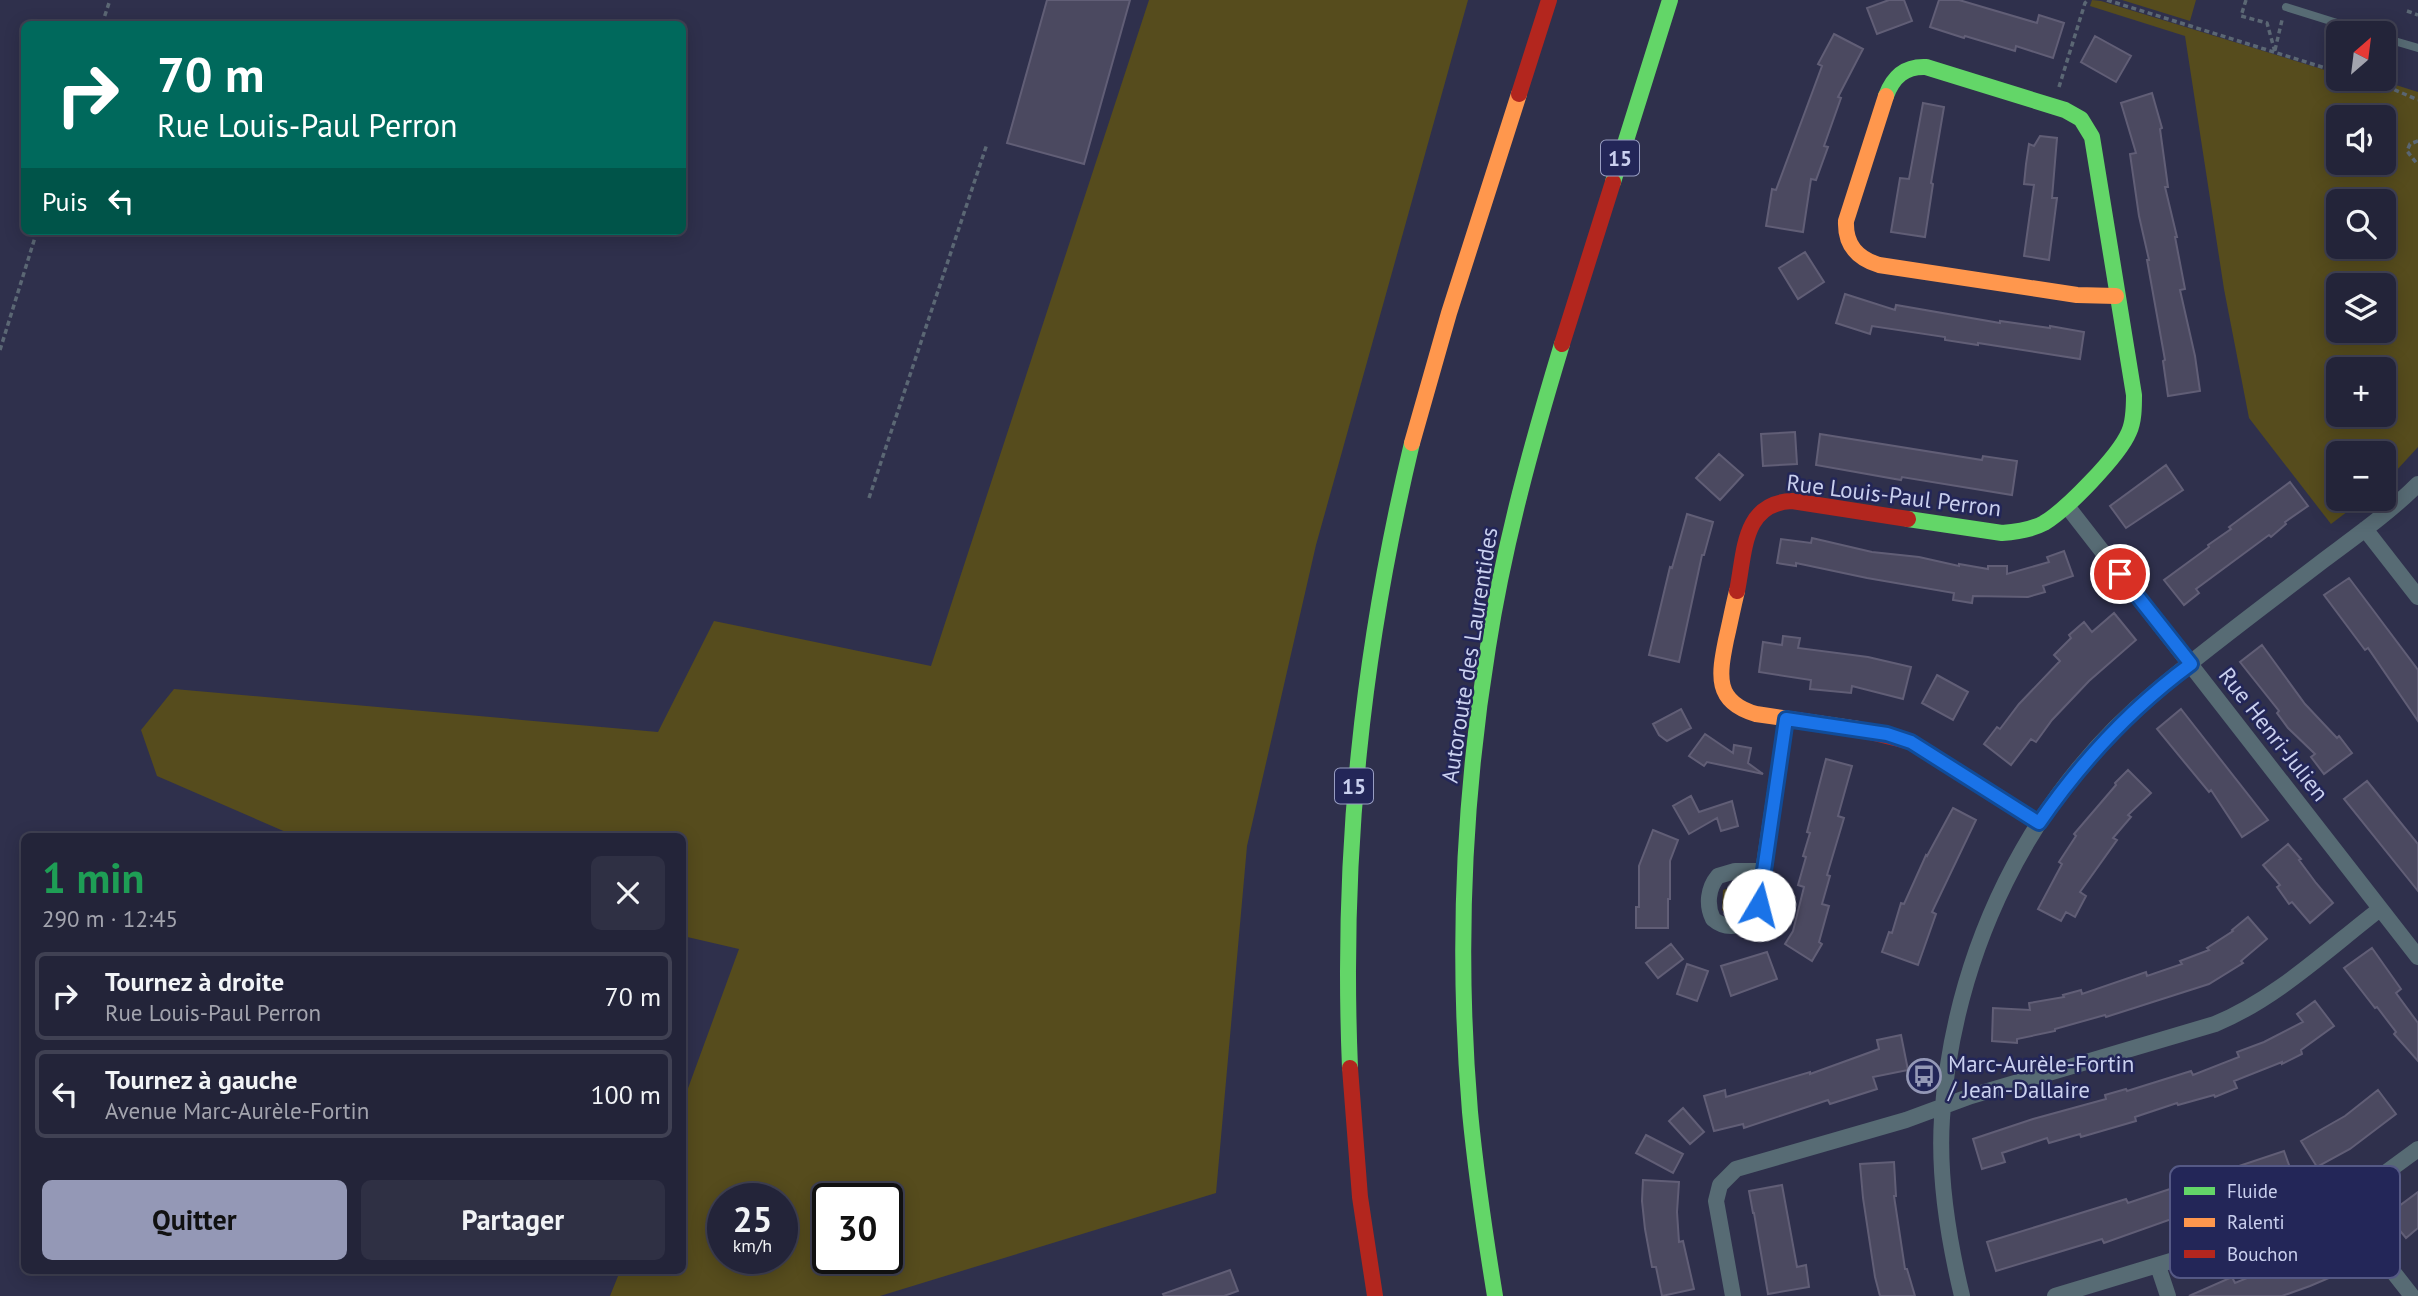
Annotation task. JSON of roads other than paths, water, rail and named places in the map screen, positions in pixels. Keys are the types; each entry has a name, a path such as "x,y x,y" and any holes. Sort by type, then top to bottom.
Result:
{"main road":[{"name":"15","path":"1375,1296 1355,1143 1347,981 1352,814 1364,692 1383,575 1422,408 1549,0"},
{"name":"Autoroute des Laurentides","path":"1494,1296 1474,1154 1463,976 1468,828 1482,691 1502,569 1527,463 1670,0"},
{"name":"Rue Louis-Paul Perron","path":"2039,823 1911,742 1887,734 1741,710 1727,698 1720,685 1720,669 1750,531 1754,519 1771,503 1792,501 2013,533 2032,529 2048,521 2067,506 2123,443 2132,424 2134,395 2092,137 2081,118 2065,110 1926,67 1907,69 1896,76 1887,92 1846,221 1845,235 1854,252 1866,261 1879,265 2077,295 2116,296"}],"street":[{"path":"1962,1296 1947,1222 1942,1164 1944,1107 1954,1026 1976,952 2005,881 2039,823 2071,779 2117,727 2155,691 2365,529 2418,484"},
{"name":"Rue Henri-Julien","path":"2067,506 2418,957"},
{"path":"2365,529 2418,597"},
{"path":"1763,871 1786,719"},
{"path":"1733,1296 1716,1207 1718,1190 1731,1172 1906,1120 1971,1096 2226,1020 2272,992 2380,909"},
{"path":"2395,1166 2418,1149"},
{"path":"2054,1296 2170,1262"},
{"path":"2158,1266 2168,1296"},
{"path":"2398,1278 2412,1296"}],"lane":[{"path":"2286,7 2331,21"},
{"path":"2396,42 2418,48"}],"place":[{"name":"Marc-Aurèle-Fortin / Jean-Dallaire","path":"1924,1076"}]}
